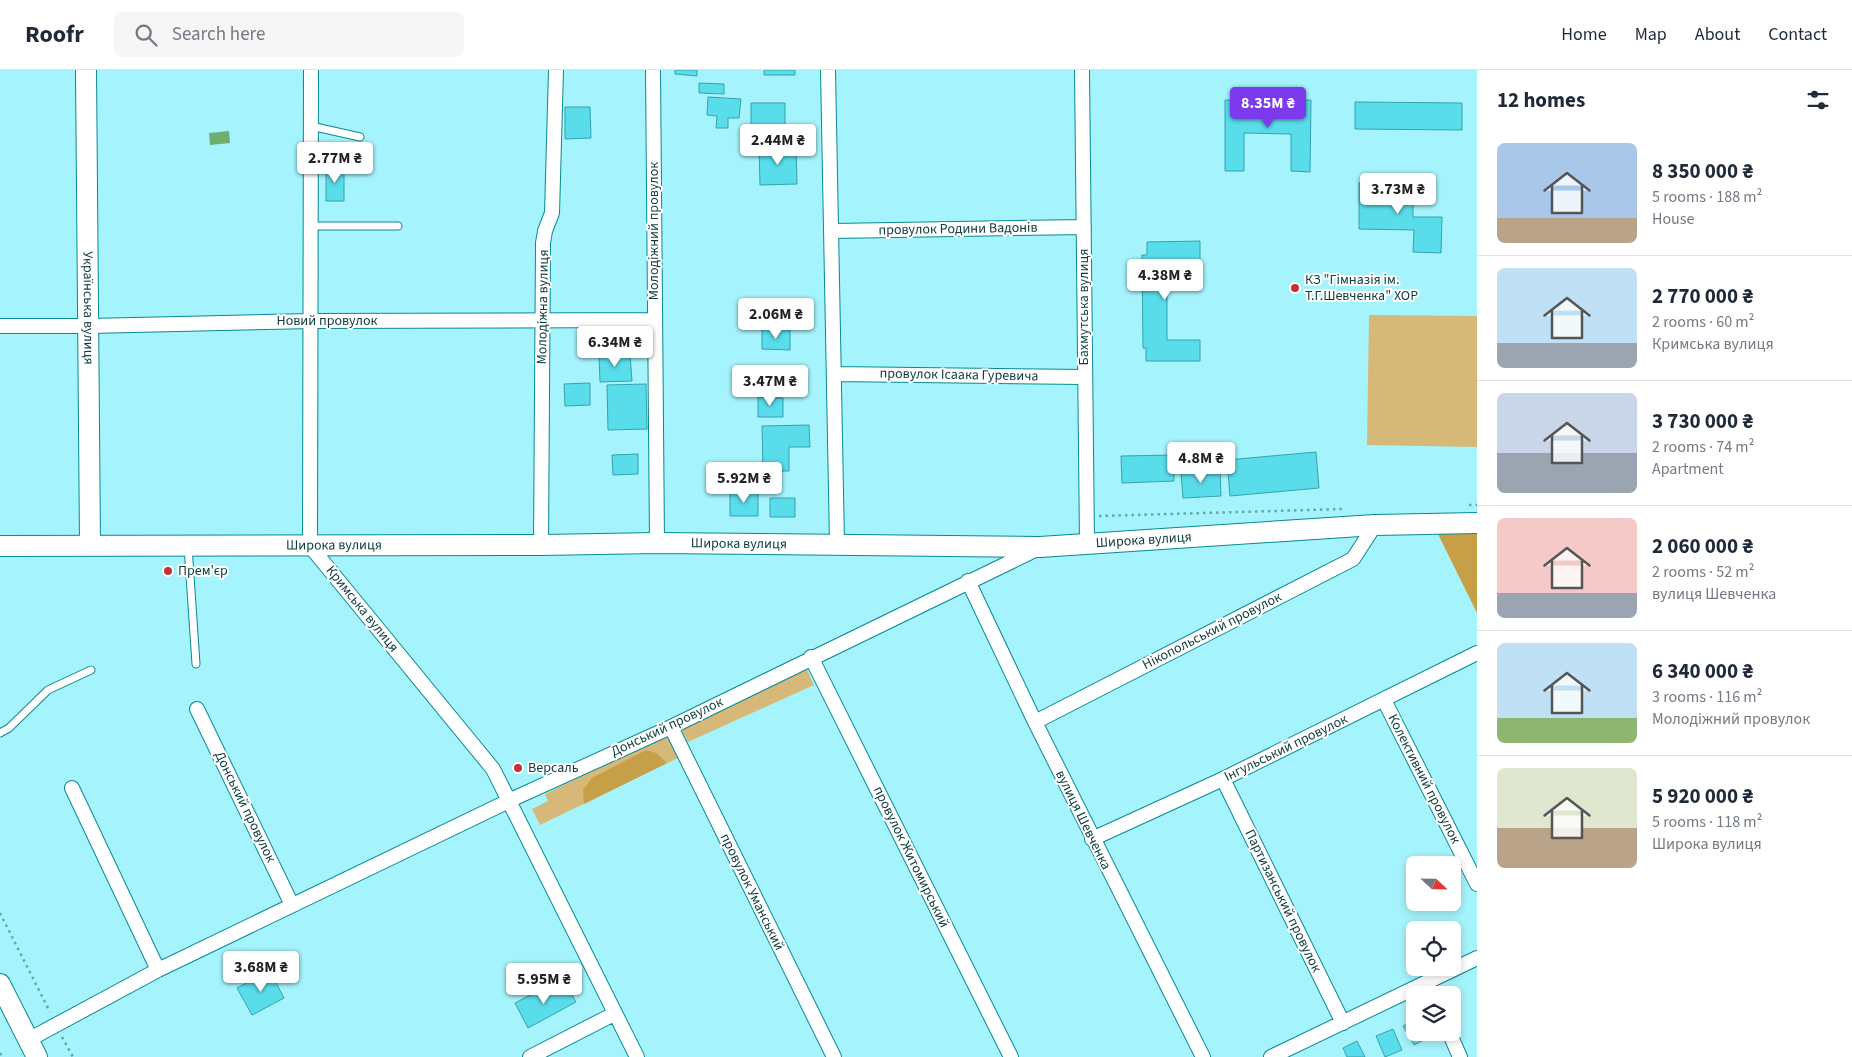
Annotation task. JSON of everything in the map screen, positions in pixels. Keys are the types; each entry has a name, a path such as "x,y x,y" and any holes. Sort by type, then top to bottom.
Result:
{"street":[{"name":"Українська вулиця","path":"86,70 90,545"},
{"path":"310,546 312,321 311,70"},
{"name":"Молодіжна вулиця","path":"542,545 544,237 552,213 556,70"},
{"name":"Молодіжний провулок","path":"653,70 654,320 658,543"},
{"path":"828,70 837,544"},
{"name":"Бахмутська вулиця","path":"1082,70 1087,544"},
{"name":"провулок Родини Вадонів","path":"832,231 1084,226"},
{"name":"Новий провулок","path":"0,326 312,321 543,322 654,320"},
{"name":"провулок Ісаака Гуревича","path":"834,374 1084,377"},
{"name":"Широка вулиця","path":"0,546 658,543 1040,547 1375,525 1477,523"},
{"name":"Нікопольський провулок","path":"1035,722 1353,559 1375,525"},
{"name":"Кримська вулиця","path":"310,546 493,769 637,1057"},
{"name":"Донський провулок","path":"33,1048 56,1025 158,970 508,801 671,726 811,656 1040,547"},
{"name":"вулиця Шевченка","path":"968,580 1092,839 1203,1057"},
{"name":"Інгульський провулок","path":"1092,839 1223,779 1477,653"},
{"name":"провулок Житомирський","path":"811,656 1011,1057"},
{"name":"Колективний провулок","path":"1384,700 1477,884"},
{"name":"Донський провулок","path":"198,709 292,905"},
{"name":"провулок Уманський","path":"671,726 834,1057"},
{"name":"Партизанський провулок","path":"1223,779 1344,1023"},
{"path":"72,788 158,970"},
{"path":"1433,986 1477,958"},
{"path":"0,984 33,1048"},
{"path":"1271,1057 1344,1023 1406,998"},
{"path":"530,1057 614,1014"},
{"path":"1453,1041 1460,1057"}],"lane":[{"path":"311,126 360,137"},
{"path":"312,226 398,226"},
{"path":"188,546 196,664"},
{"path":"0,733 9,728 48,690 92,670"}],"path":[{"path":"1467,505 1477,505"},
{"path":"1086,517 1350,509"},
{"path":"0,913 72,1057"},
{"path":"0,1053 2,1057"}],"shaded area":[{"path":"229,131 230,143 210,145 209,133"},
{"path":"1369,315 1477,316 1477,447 1367,445"},
{"path":"1435,528 1477,528 1477,613"},
{"path":"807,670 814,685 688,742 681,729"},
{"path":"667,735 678,758 540,825 532,809 548,801 545,794"},
{"path":"646,750 656,753 667,763 584,804 583,790 592,778"}],"building":[{"path":"675,70 697,70 697,76 675,74"},
{"path":"764,70 795,70 795,75 764,75"},
{"path":"699,83 724,84 724,94 699,93"},
{"path":"708,97 741,99 739,118 728,118 728,128 716,128 717,116 707,115"},
{"path":"1225,100 1311,100 1310,172 1291,171 1291,134 1244,133 1244,171 1225,171"},
{"path":"1355,102 1462,103 1462,130 1355,129"},
{"path":"751,103 785,103 785,134 751,135"},
{"path":"565,107 590,107 591,138 565,139"},
{"path":"796,146 797,184 760,185 759,147"},
{"path":"326,166 344,166 344,201 326,201"},
{"path":"1359,183 1413,184 1413,217 1442,217 1441,253 1413,252 1414,230 1359,229"},
{"path":"1200,241 1200,263 1167,263 1167,340 1200,340 1200,361 1146,361 1146,348 1143,348 1142,255 1147,255 1147,242"},
{"path":"762,329 790,330 790,350 762,349"},
{"path":"630,353 632,381 600,382 599,355"},
{"path":"590,383 590,405 565,406 564,384"},
{"path":"646,384 647,429 608,430 607,385"},
{"path":"758,397 783,398 783,417 758,417"},
{"path":"809,425 810,447 789,447 789,471 763,471 762,426"},
{"path":"1316,452 1319,488 1230,496 1227,460"},
{"path":"638,454 638,474 613,475 612,455"},
{"path":"1173,455 1174,481 1122,483 1121,456"},
{"path":"1220,471 1221,496 1183,498 1181,473"},
{"path":"730,492 758,492 758,516 730,516"},
{"path":"770,498 795,498 795,517 770,517"},
{"path":"270,971 284,998 252,1015 237,988"},
{"path":"552,984 557,994 568,988 576,1002 528,1028 515,1003"},
{"path":"1393,1029 1402,1050 1385,1057 1376,1036"},
{"path":"1357,1041 1365,1057 1347,1057 1343,1048"},
{"path":"1412,1041 1422,1041 1414,1045"}],"place":[{"name":"КЗ \"Гімназія ім. Т.Г.Шевченка\" ХОР","path":"1295,288"},
{"name":"Прем'єр","path":"168,571"},
{"name":"Версаль","path":"518,768"}]}
